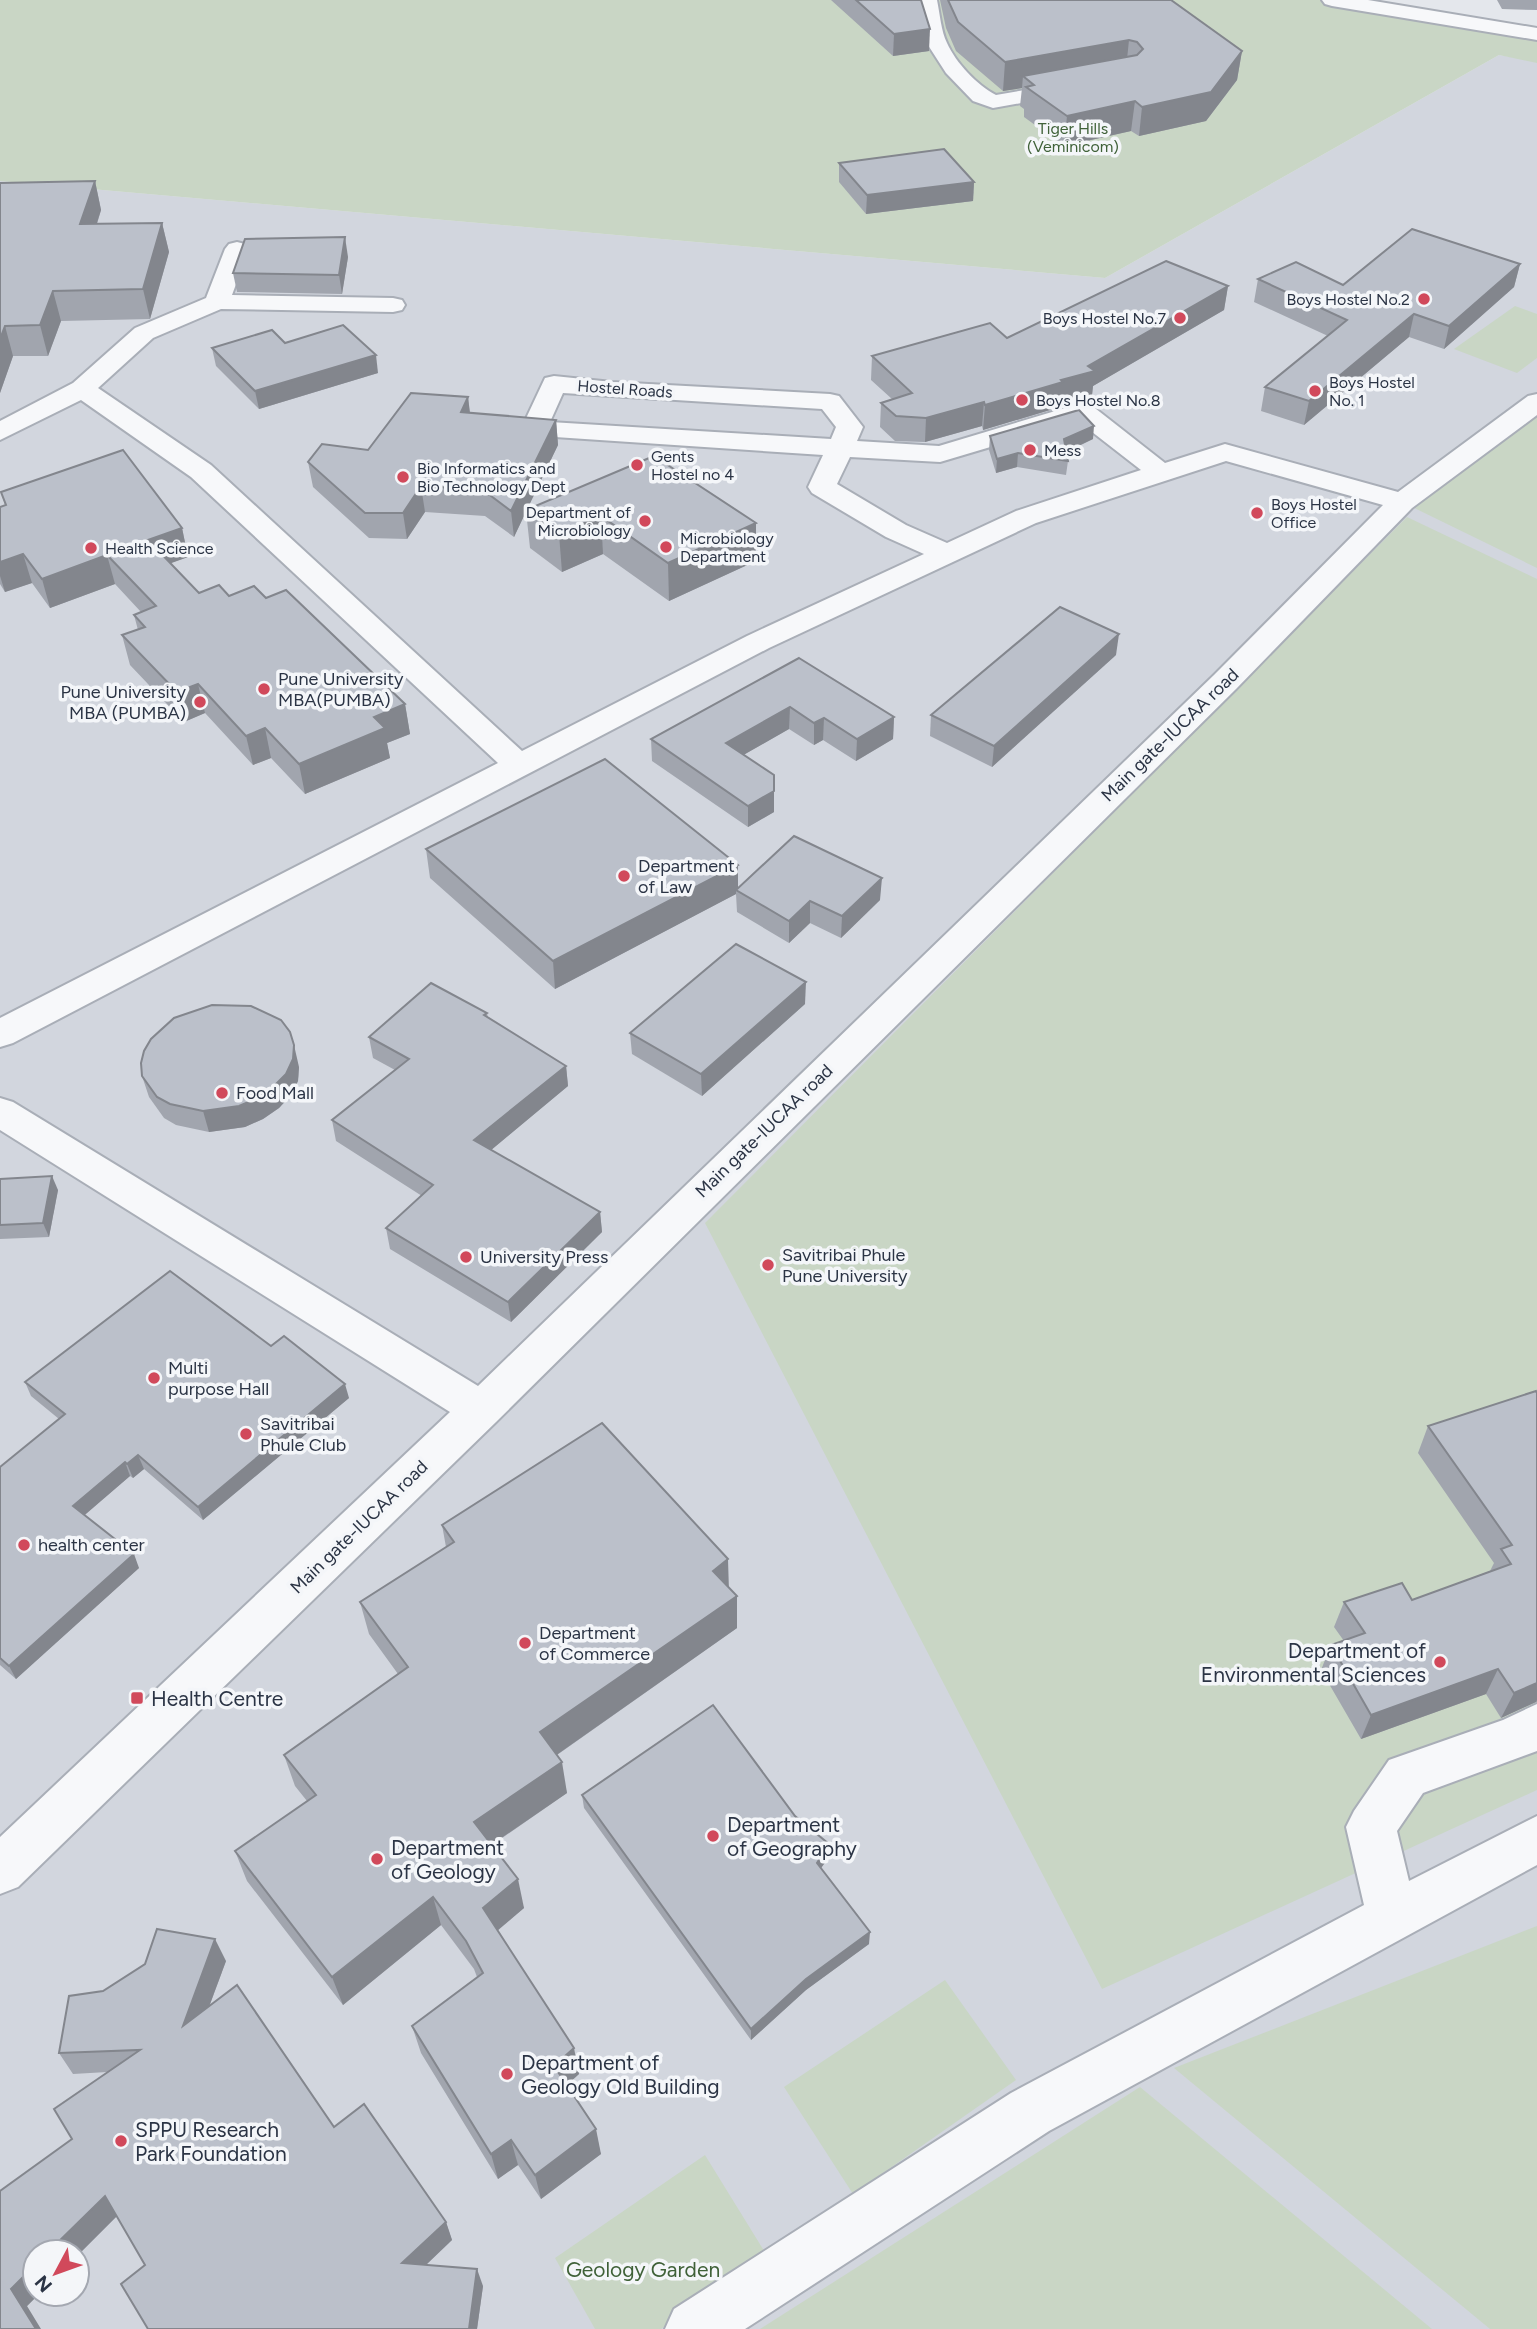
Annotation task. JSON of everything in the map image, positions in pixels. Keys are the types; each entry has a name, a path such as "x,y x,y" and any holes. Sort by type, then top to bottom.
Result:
{"lane":[{"path":"927,0 936,42 953,69 981,96 993,102 1086,85"},
{"path":"1332,0 1537,34"},
{"path":"217,302 237,249"},
{"path":"0,432 82,388 145,333 217,302 393,305"},
{"name":"Hostel Roads","path":"841,449 850,427 830,402 612,390 554,383 534,429 841,449 940,454 1082,411 1161,473"},
{"path":"82,388 201,471 520,766"},
{"name":"Main gate-IUCAA road","path":"0,1870 481,1410 1225,682 1402,502 1537,402"},
{"path":"841,449 822,487 896,531 948,554"},
{"path":"0,1034 758,642 1026,517 1225,452 1402,502"},
{"path":"0,1112 481,1410"},
{"path":"1392,1917 1371,1827 1406,1776 1517,1737 1537,1726"},
{"path":"694,2329 1030,2112 1537,1839"}],"shaded area":[{"name":"Savitribai Phule Pune University","path":"1499,55 1537,61 1537,2329 0,2329 0,181 1105,278"}],"green space":[{"name":"Tiger Hills (Veminicom)","path":"0,0 1332,0 1537,34 1537,63 1499,55 1105,278 0,181"},
{"path":"1515,306 1537,314 1537,358 1517,373 1454,349"},
{"path":"1537,402 1537,568 1402,502"},
{"path":"1407,517 1537,579 1537,1790 1102,1989 705,1223"},
{"path":"1537,1926 1537,2329 1490,2329 1174,2068"},
{"path":"945,1980 1016,2080 853,2194 784,2087"},
{"path":"1140,2087 1432,2329 760,2329"},
{"name":"Geology Garden","path":"705,2155 766,2254 661,2329 595,2329 555,2258"}],"building":[{"path":"856,0 921,0 930,29 894,34"},
{"path":"948,0 1171,0 1242,51 1211,92 1142,107 1135,101 1067,116 1026,87 1034,85 1023,76 1137,55 1143,49 1137,42 1129,40 1005,62 958,22"},
{"path":"944,149 974,182 867,195 839,163"},
{"path":"95,181 80,224 162,223 143,289 53,291 40,325 5,326 0,339 0,183"},
{"path":"1412,229 1520,264 1449,326 1414,314 1309,401 1265,387 1347,320 1258,279 1296,262 1343,285"},
{"path":"345,237 339,275 233,273 245,239"},
{"path":"1166,261 1228,286 1088,366 1095,371 1061,380 1063,382 985,405 984,402 926,418 896,416 881,403 912,393 872,356 990,323 1007,338"},
{"path":"343,325 376,355 255,391 212,348 272,330 285,343"},
{"path":"411,393 468,397 461,412 556,420 511,511 483,490 421,486 403,513 365,513 308,462 322,444 368,450"},
{"path":"1079,410 1094,426 1064,439 1068,461 1018,453 997,459 990,436"},
{"path":"123,450 182,528 148,540 199,593 219,585 229,596 254,586 266,598 286,590 405,704 374,717 385,728 299,764 265,728 246,736 198,684 177,692 122,635 145,627 134,615 156,606 107,555 42,579 23,554 0,562 0,507 6,505 1,492"},
{"path":"654,456 756,523 668,563 601,516 559,534 526,510"},
{"path":"1060,607 1119,634 994,746 931,715"},
{"path":"799,658 894,717 857,739 824,718 814,723 790,707 726,743 774,775 774,791 748,806 651,739"},
{"name":"Department of Law","path":"605,759 738,865 553,961 426,849"},
{"path":"794,836 882,878 842,916 810,901 789,921 736,890"},
{"path":"736,944 806,982 701,1074 630,1033"},
{"path":"431,983 487,1013 484,1015 566,1066 474,1140 600,1212 508,1302 386,1228 433,1185 332,1120 409,1059 369,1037"},
{"path":"212,1005 251,1006 281,1020 290,1032 294,1045 293,1059 286,1074 274,1086 258,1098 239,1106 203,1111 170,1104 157,1097 142,1076 144,1051 151,1039 174,1018"},
{"path":"52,1176 43,1223 0,1225 0,1179"},
{"path":"170,1271 271,1346 284,1336 345,1384 198,1507 138,1455 127,1464 125,1462 73,1506 134,1554 9,1666 0,1658 0,1467 65,1414 25,1382"},
{"path":"1536,1391 1537,1683 1514,1693 1498,1669 1371,1715 1331,1645 1365,1633 1344,1602 1402,1583 1412,1600 1511,1564 1501,1549 1512,1545 1428,1426"},
{"path":"602,1423 728,1559 713,1571 737,1596 540,1732 562,1762 474,1822 518,1879 483,1908 574,2048 554,2066 596,2129 535,2175 511,2140 491,2154 412,2026 483,1973 466,1941 433,1897 332,1977 235,1851 316,1795 284,1755 408,1667 360,1602 454,1542 442,1525"},
{"name":"Department of Geography","path":"713,1705 795,1816 829,1844 817,1863 870,1932 806,1979 751,2029 582,1795"},
{"name":"SPPU Research Park Foundation","path":"157,1929 215,1939 183,2026 237,1985 334,2127 364,2104 446,2222 402,2263 477,2269 469,2329 148,2329 121,2284 145,2265 105,2196 62,2238 21,2238 21,2279 11,2289 36,2329 0,2329 0,2191 72,2139 54,2109 140,2050 59,2053 69,1996 103,1991 145,1964"}],"place":[{"name":"Boys Hostel No.2","path":"1424,299"},
{"name":"Boys Hostel No.7","path":"1180,318"},
{"name":"Boys Hostel No. 1","path":"1315,391"},
{"name":"Boys Hostel No.8","path":"1022,400"},
{"name":"Mess","path":"1030,450"},
{"name":"Gents Hostel no 4","path":"637,465"},
{"name":"Bio Informatics and Bio Technology Dept","path":"403,477"},
{"name":"Boys Hostel Office","path":"1257,513"},
{"name":"Department of Microbiology","path":"645,521"},
{"name":"Microbiology Department","path":"666,547"},
{"name":"Health Science","path":"91,548"},
{"name":"Pune University MBA(PUMBA)","path":"264,689"},
{"name":"Pune University MBA (PUMBA)","path":"200,702"},
{"name":"Department of Law","path":"624,876"},
{"name":"Food Mall","path":"222,1093"},
{"name":"University Press","path":"466,1257"},
{"name":"Savitribai Phule Pune University","path":"768,1265"},
{"name":"Multi purpose Hall","path":"154,1378"},
{"name":"Savitribai Phule Club","path":"246,1434"},
{"name":"health center","path":"24,1545"},
{"name":"Department of Commerce","path":"525,1643"},
{"name":"Department of Environmental Sciences","path":"1440,1662"},
{"name":"Health Centre","path":"137,1698"},
{"name":"Department of Geography","path":"713,1836"},
{"name":"Department of Geology","path":"377,1859"},
{"name":"Department of Geology Old Building","path":"507,2074"},
{"name":"SPPU Research Park Foundation","path":"121,2141"}]}
